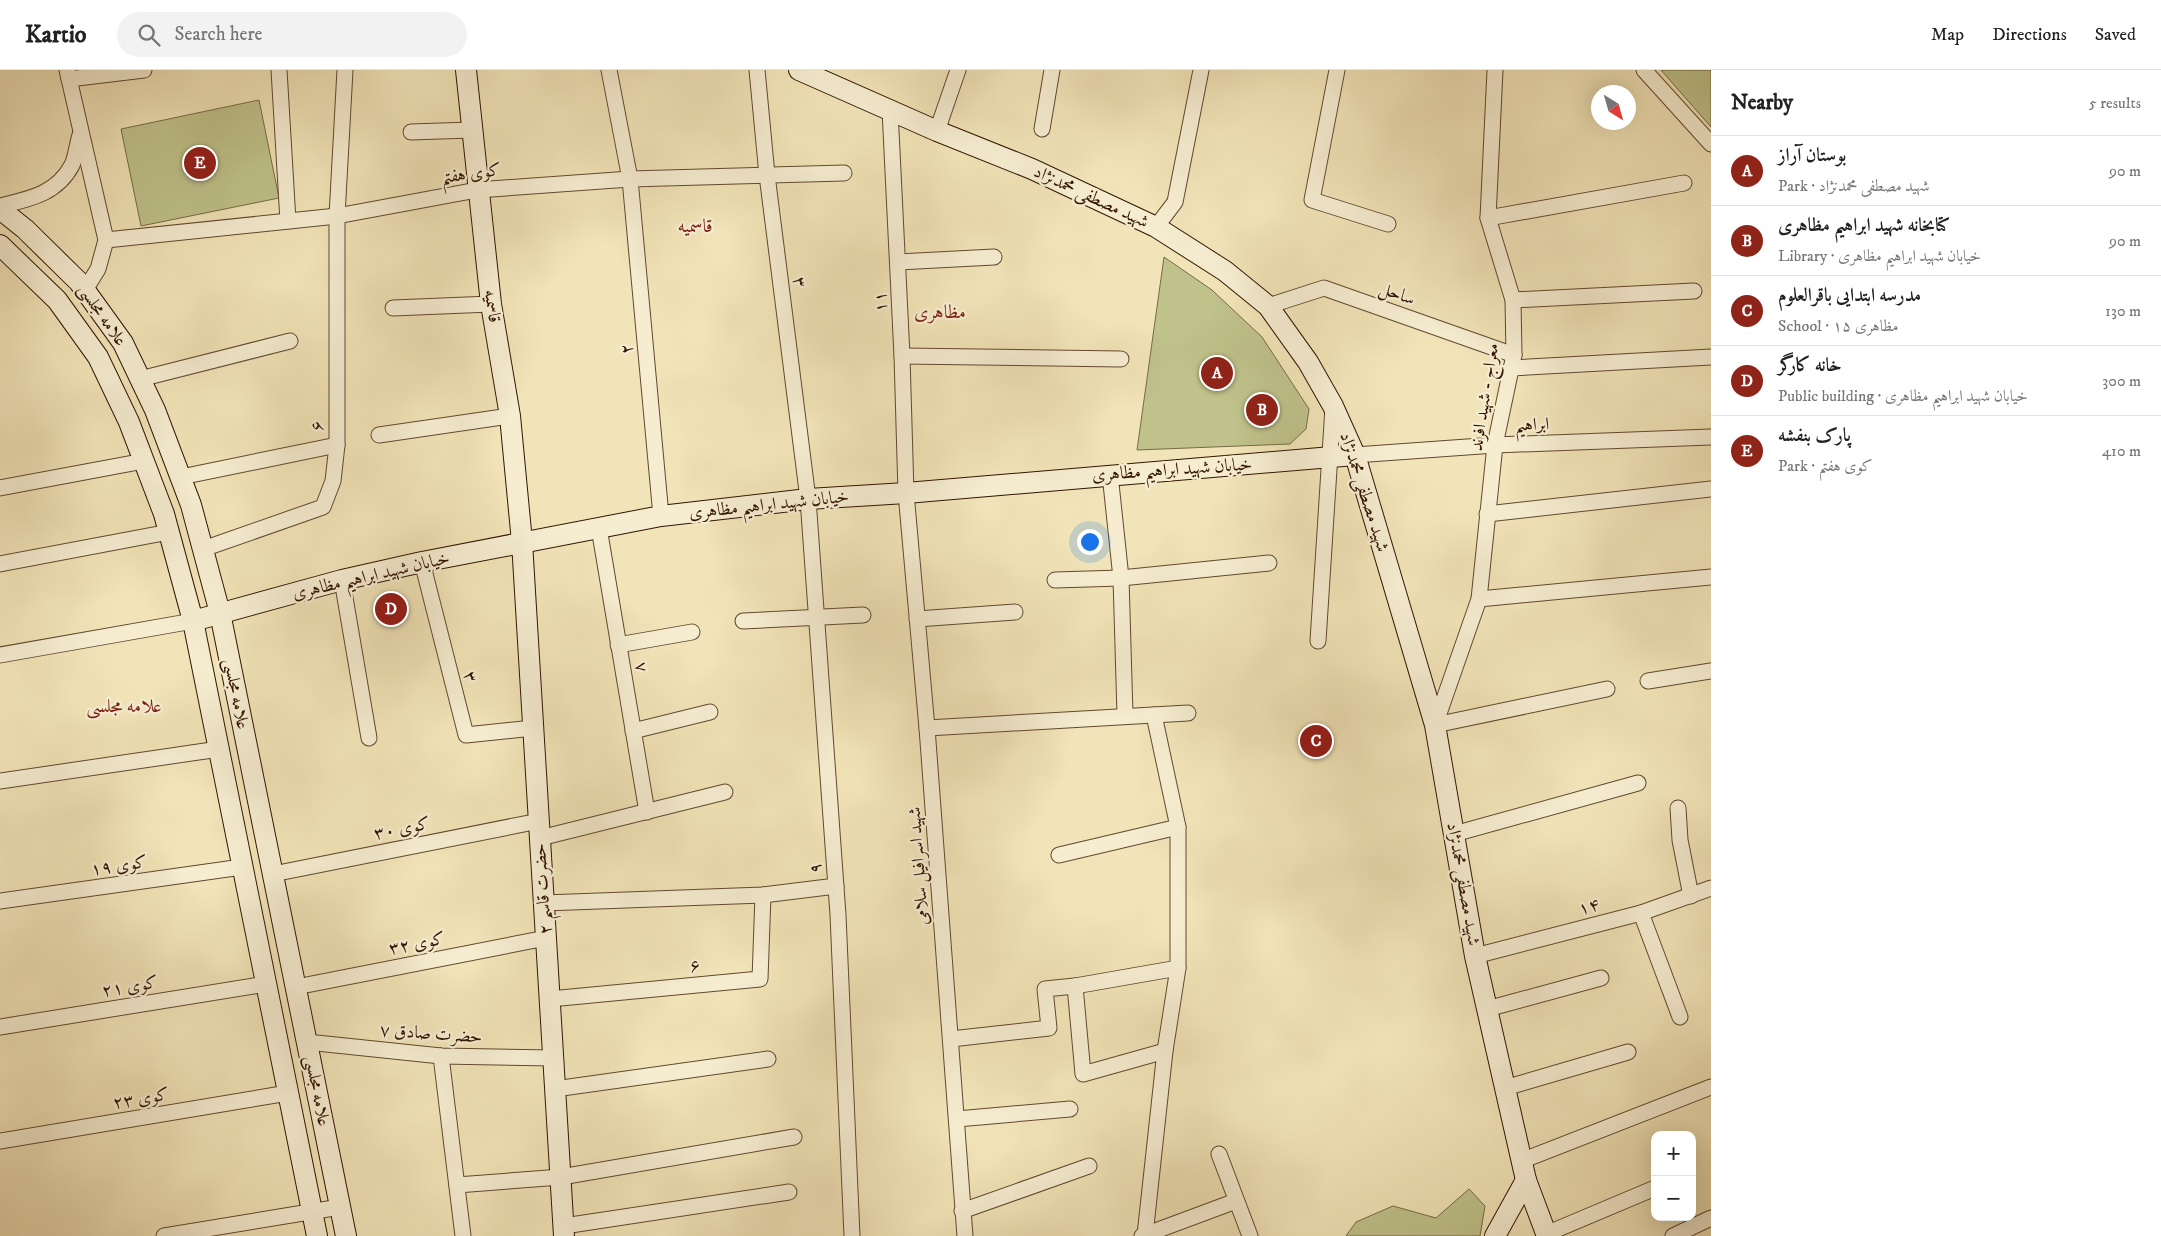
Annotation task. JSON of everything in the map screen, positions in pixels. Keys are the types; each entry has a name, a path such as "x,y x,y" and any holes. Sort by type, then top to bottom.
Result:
{"main road":[{"name":"قاسمیه","path":"466,70 492,304 510,416 522,542"},
{"name":"شهید مصطفی محمدنژاد","path":"799,70 821,75 890,110 937,131 1032,168 1156,227 1225,271 1268,306 1308,362 1334,406 1356,455 1435,725 1475,956 1524,1171 1547,1235"},
{"name":"علامه مجلسی","path":"0,207 79,282 123,343 155,410 191,505 220,613 346,1236"},
{"name":"علامه مجلسی","path":"0,246 57,300 98,357 129,422 169,532 192,621 317,1236"},
{"path":"64,309 85,290"},
{"name":"خیابان شهید ابراهیم مظاهری","path":"192,621 342,580 422,562 661,516 808,499 906,493 1110,474 1356,455"},
{"name":"۲ حضرت قاسم","path":"522,542 564,1231"},
{"path":"1495,1236 1524,1171"}],"street":[{"path":"85,290 98,269 106,240 68,74 144,70"},
{"path":"279,70 288,221"},
{"name":"۶","path":"203,549 323,507 333,481 337,445 337,216 345,70"},
{"name":"۲","path":"609,70 630,179 661,516"},
{"name":"۳","path":"757,70 767,175 808,499"},
{"path":"937,131 958,70"},
{"path":"1042,129 1052,70"},
{"path":"1156,227 1175,202 1201,70"},
{"path":"1337,70 1312,200 1388,224"},
{"name":"معراج - شهید افرند","path":"1435,725 1479,598 1495,445 1512,361 1513,300 1488,218 1495,70"},
{"path":"1644,70 1711,144"},
{"name":"۱۱","path":"890,110 902,356 906,493"},
{"path":"411,132 472,130"},
{"path":"0,207 27,199 56,187 72,164 80,131"},
{"name":"کوی هفتم","path":"106,240 337,216 478,190 630,179 844,173"},
{"path":"1488,218 1684,183"},
{"path":"898,262 994,257"},
{"name":"ساحل","path":"1268,306 1324,288 1512,361"},
{"path":"1513,300 1694,291"},
{"path":"393,308 492,304"},
{"path":"140,379 290,341"},
{"path":"902,356 1121,359"},
{"path":"1512,361 1711,357"},
{"path":"1318,641 1334,406"},
{"path":"379,435 510,416"},
{"name":"ابراهیم","path":"1356,455 1495,445 1711,437"},
{"path":"181,477 337,445"},
{"path":"0,488 144,461"},
{"path":"1110,474 1120,578 1125,715"},
{"path":"1487,514 1711,489"},
{"name":"شهید اسرافیل سلامی","path":"906,493 927,728 965,1236"},
{"name":"۹","path":"808,499 836,886 852,1236"},
{"name":"۷","path":"599,528 647,812"},
{"path":"0,564 169,532"},
{"name":"۳","path":"422,562 466,735 533,728"},
{"path":"1055,580 1120,578 1269,563"},
{"path":"1479,598 1711,577"},
{"path":"342,580 369,738"},
{"path":"916,619 1015,612"},
{"path":"743,621 863,615"},
{"path":"0,655 192,621"},
{"path":"618,645 692,632"},
{"path":"1648,681 1710,674"},
{"path":"1435,725 1608,689"},
{"path":"633,731 710,712"},
{"path":"927,728 1125,715 1188,713"},
{"path":"1154,715 1178,828 1178,968 1165,1051 1144,1235 1236,1201"},
{"path":"0,781 218,750"},
{"path":"1454,834 1638,783"},
{"name":"کوی ۳۰","path":"273,874 647,812 725,792"},
{"path":"1678,808 1680,840 1691,896"},
{"path":"1059,855 1178,828"},
{"name":"کوی ۱۹","path":"0,901 242,867"},
{"path":"544,903 763,895 836,886"},
{"name":"۱۴","path":"1475,956 1641,913 1711,888"},
{"name":"۶","path":"550,999 760,979 763,895"},
{"path":"1641,913 1680,1017"},
{"name":"کوی ۳۲","path":"296,987 546,938"},
{"path":"951,1039 1049,1028 1045,989 1075,986 1178,968"},
{"path":"1487,1009 1601,978"},
{"name":"کوی ۲۱","path":"0,1027 266,984"},
{"path":"1075,986 1083,1074 1165,1051"},
{"name":"۷ حضرت صادق","path":"307,1042 441,1056 554,1058"},
{"path":"1505,1088 1628,1052"},
{"path":"441,1056 464,1236"},
{"path":"555,1090 768,1059"},
{"path":"1524,1171 1711,1088"},
{"name":"کوی ۲۳","path":"0,1141 288,1093"},
{"path":"957,1119 1070,1109"},
{"path":"457,1185 561,1177 794,1137"},
{"path":"1219,1154 1250,1236"},
{"path":"962,1211 1089,1166"},
{"path":"1547,1235 1651,1190"},
{"path":"564,1231 789,1192"},
{"path":"164,1236 340,1207"},
{"path":"1673,1236 1711,1218"}],"green space":[{"path":"1661,70 1711,70 1711,127"},
{"path":"259,100 279,198 141,226 121,129"},
{"path":"1164,257 1212,290 1262,337 1309,409 1306,429 1290,444 1137,450"},
{"path":"1469,1189 1485,1206 1480,1236 1346,1236 1356,1222 1393,1206 1436,1218"}],"place":[{"name":"پارک بنفشه","path":"200,163"},
{"name":"بوستان آراز","path":"1217,373"},
{"name":"کتابخانه شهید ابراهیم مظاهری","path":"1262,410"},
{"name":"خانه کارگر","path":"391,609"},
{"name":"مدرسه ابتدایی باقرالعلوم","path":"1316,741"}],"district":[{"name":"قاسمیه","path":"695,226"},
{"name":"مظاهری","path":"940,312"},
{"name":"علامه مجلسی","path":"124,706"}]}
